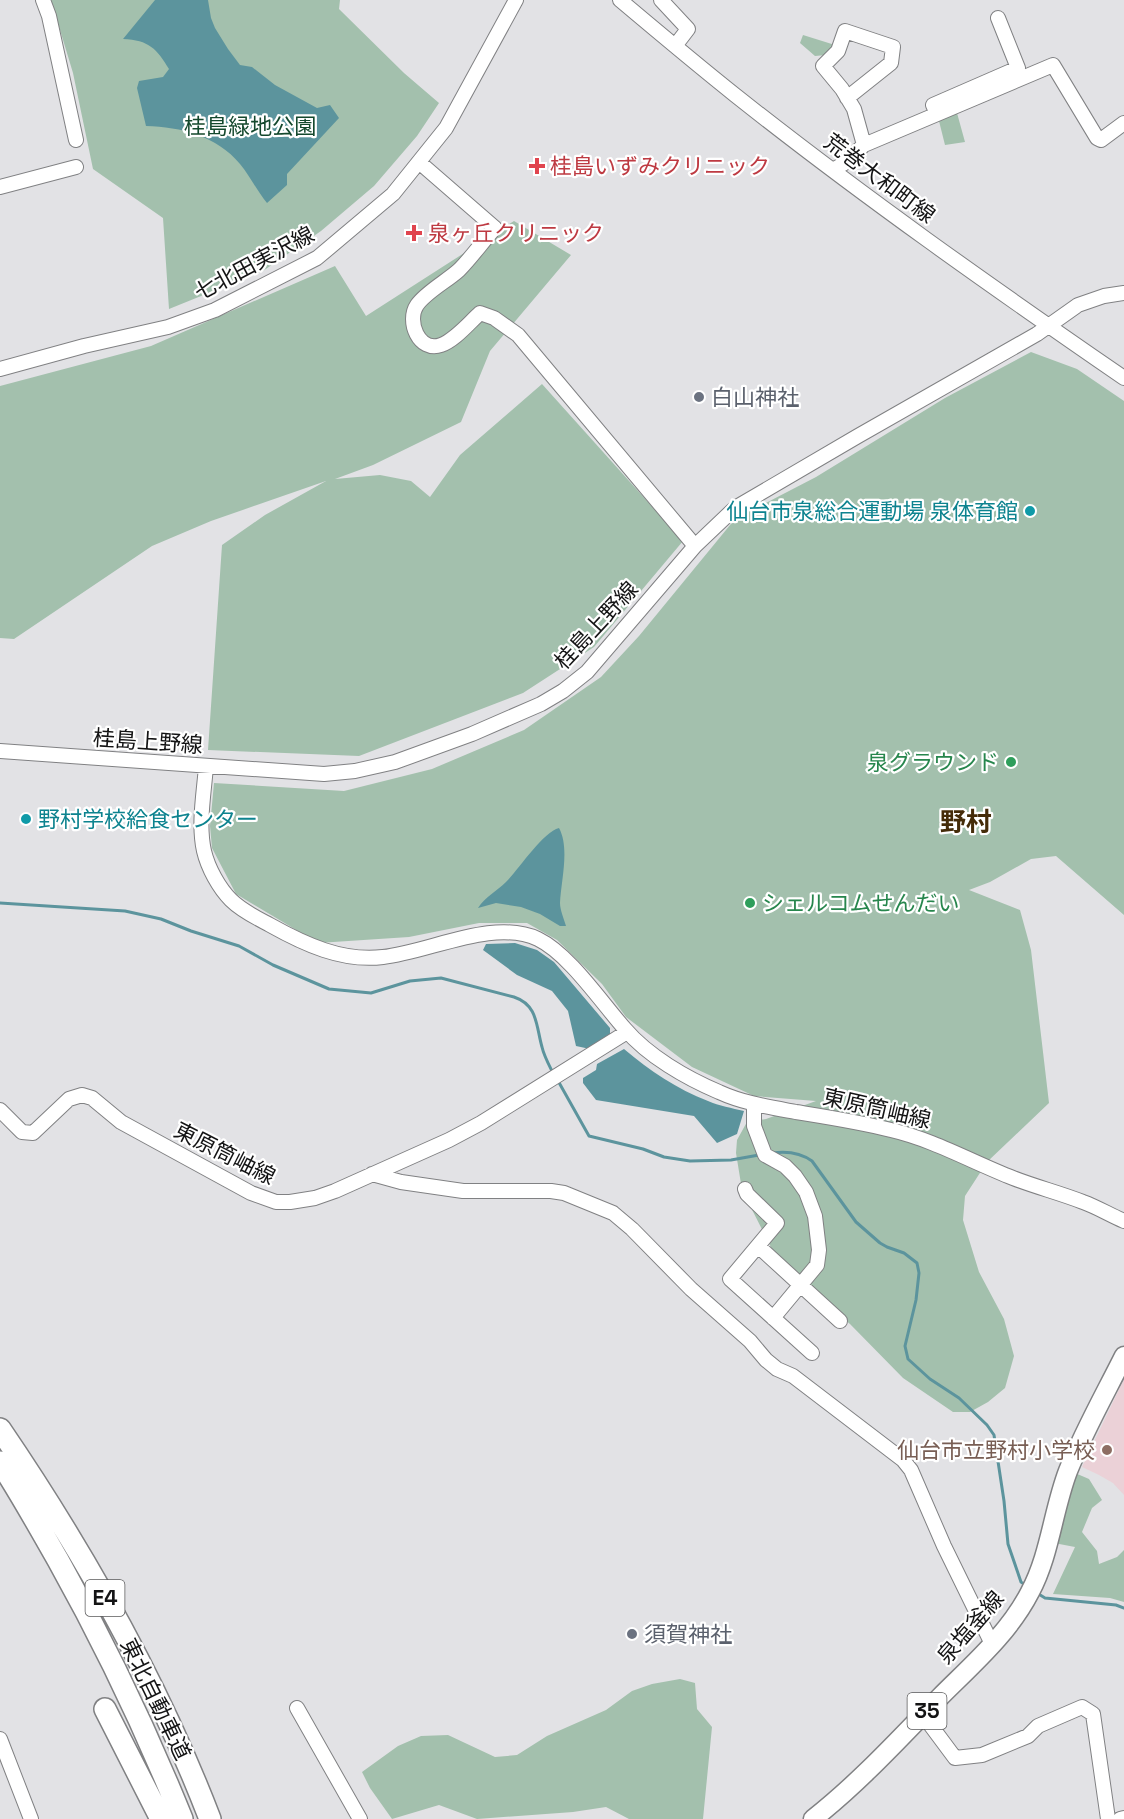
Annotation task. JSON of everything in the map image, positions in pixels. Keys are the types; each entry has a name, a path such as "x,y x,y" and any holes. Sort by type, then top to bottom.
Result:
{"highway":[{"name":"東北自動車道","path":"0,1429 66,1532 121,1626 163,1710 212,1819"},
{"name":"東北自動車道","path":"0,1462 100,1636 182,1819"},
{"path":"105,1709 161,1819"}],"main road":[{"name":"泉塩釜線","path":"813,1819 842,1796 923,1715 992,1644 1016,1615 1032,1587 1049,1539 1068,1471 1124,1356"}],"street":[{"path":"43,0 76,141"},
{"name":"七北田実沢線","path":"0,369 84,346 168,327 215,310 318,258 393,194 446,128 516,0"},
{"name":"荒巻大和町線","path":"620,0 735,95 833,170 1124,378"},
{"path":"661,0 688,29 675,46"},
{"path":"937,114 933,105 1018,68 998,18"},
{"path":"847,98 891,63 893,47 845,31 838,51 823,66 854,109 864,145"},
{"path":"833,170 864,145 1053,65 1097,138 1101,140 1124,123"},
{"path":"419,162 495,228 460,269 418,304 413,313 413,327 423,343 433,347 451,340 480,313 494,318 518,335 694,546"},
{"path":"0,188 76,167"},
{"name":"桂島上野線","path":"0,751 324,774 355,771 395,762 500,723 541,704 587,672 694,546 735,508 1010,349 1078,305 1104,296 1124,293"},
{"name":"東原筒岫線","path":"206,766 202,824 204,851 213,874 232,901 248,913 314,948 358,958 381,958 410,953 481,934 510,931 524,934 549,945 562,956 627,1032 657,1057 682,1074 720,1093 754,1104 891,1130 928,1140 1012,1178 1086,1203 1124,1221"},
{"name":"東原筒岫線","path":"0,1110 22,1132 33,1133 69,1099 82,1095 92,1098 121,1122 250,1193 276,1202 290,1202 315,1198 449,1140 481,1123 627,1032"},
{"path":"754,1104 754,1126 763,1152 795,1176 806,1192 815,1216 819,1250 818,1265 773,1318"},
{"path":"372,1174 401,1182 463,1191 564,1192 613,1213 691,1289 750,1341 766,1360 777,1369 793,1376 903,1460 911,1470 944,1546 992,1644"},
{"path":"745,1189 747,1194 777,1223 730,1279 812,1353"},
{"path":"758,1246 840,1321"},
{"path":"923,1715 955,1758 982,1755 1028,1736 1038,1726 1082,1707 1093,1714 1108,1819"},
{"path":"297,1708 360,1819"},
{"path":"0,1739 31,1819"}],"shaded area":[{"name":"仙台市立野村小学校","path":"1124,1379 1124,1495 1113,1483 1082,1467"}],"green space":[{"name":"桂島緑地公園","path":"51,0 340,0 339,9 404,73 439,103 417,136 374,186 321,231 263,271 169,309 163,218 93,169 73,73"},
{"path":"803,35 835,45 826,55 815,56 800,43"},
{"path":"957,113 965,142 945,145 939,121"},
{"path":"514,221 571,255 490,351 461,422 373,465 335,479 380,475 411,481 430,497 460,455 542,384 683,541 594,647 523,693 359,756 208,750 222,545 265,515 326,481 211,521 152,546 14,639 0,638 0,386 151,346 335,266 366,316"},
{"path":"1031,352 1077,369 1124,401 1124,915 1056,856 1031,859 990,882 969,890 1020,910 1031,950 1049,1103 987,1162 965,1196 963,1220 979,1272 1004,1319 1014,1356 1005,1388 988,1402 970,1412 953,1412 903,1378 850,1324 777,1259 742,1190 736,1153 737,1140 747,1122 766,1119 816,1101 754,1096 692,1067 626,1017 602,984 557,940 527,923 479,923 409,937 318,943 236,894 212,848 210,826 214,783 344,791 432,769 524,730 601,677 639,636 735,519 816,477 945,398"},
{"path":"1075,1473 1089,1479 1102,1500 1092,1508 1082,1532 1097,1551 1099,1564 1117,1557 1124,1550 1124,1602 1110,1598 1053,1594 1075,1547 1054,1543"},
{"path":"680,1679 695,1683 697,1709 712,1727 703,1819 629,1819 606,1807 573,1812 477,1819 439,1805 392,1819 370,1788 362,1772 398,1746 421,1736 448,1735 495,1757 517,1755 547,1736 606,1710 632,1691 652,1684"}],"water":[{"path":"155,0 208,0 215,28 240,65 252,67 275,85 317,108 330,105 339,118 287,174 287,185 267,203 240,164 221,146 185,131 146,126 137,88 139,81 163,77 169,69 151,47 139,41 123,39"},
{"path":"559,828 564,845 560,906 566,926 560,926 540,914 521,907 496,903 478,908 506,882 546,836"},
{"path":"515,943 537,950 554,962 610,1028 610,1035 590,1049 576,1046 568,1011 552,991 517,975 483,950 486,944"},
{"path":"624,1049 654,1072 685,1091 717,1104 744,1111 737,1134 717,1143 694,1116 596,1100 583,1083 583,1078 596,1070 597,1064"}],"waterway":[{"path":"0,903 125,911 161,919 239,946 273,965 329,989 371,993 410,981 441,978 514,997 528,1005 532,1011 544,1054 553,1073"},
{"path":"557,1079 589,1136 643,1149 664,1157 690,1161 731,1160 759,1155"},
{"path":"772,1153 793,1153 812,1161 856,1222 880,1243 904,1253 917,1263 919,1273 916,1300 905,1346 908,1359 930,1379 959,1398 994,1435 1008,1544 1021,1582 1027,1586"},
{"path":"1037,1593 1045,1598 1116,1605 1124,1608"}],"place":[{"name":"桂島いずみクリニック","path":"537,166"},
{"name":"泉ヶ丘クリニック","path":"414,233"},
{"name":"白山神社","path":"699,397"},
{"name":"仙台市泉総合運動場 泉体育館","path":"1030,511"},
{"name":"泉グラウンド","path":"1011,762"},
{"name":"野村学校給食センター","path":"26,819"},
{"name":"シェルコムせんだい","path":"750,903"},
{"name":"仙台市立野村小学校","path":"1107,1450"},
{"name":"須賀神社","path":"632,1634"}],"district":[{"name":"野村","path":"966,822"}]}
